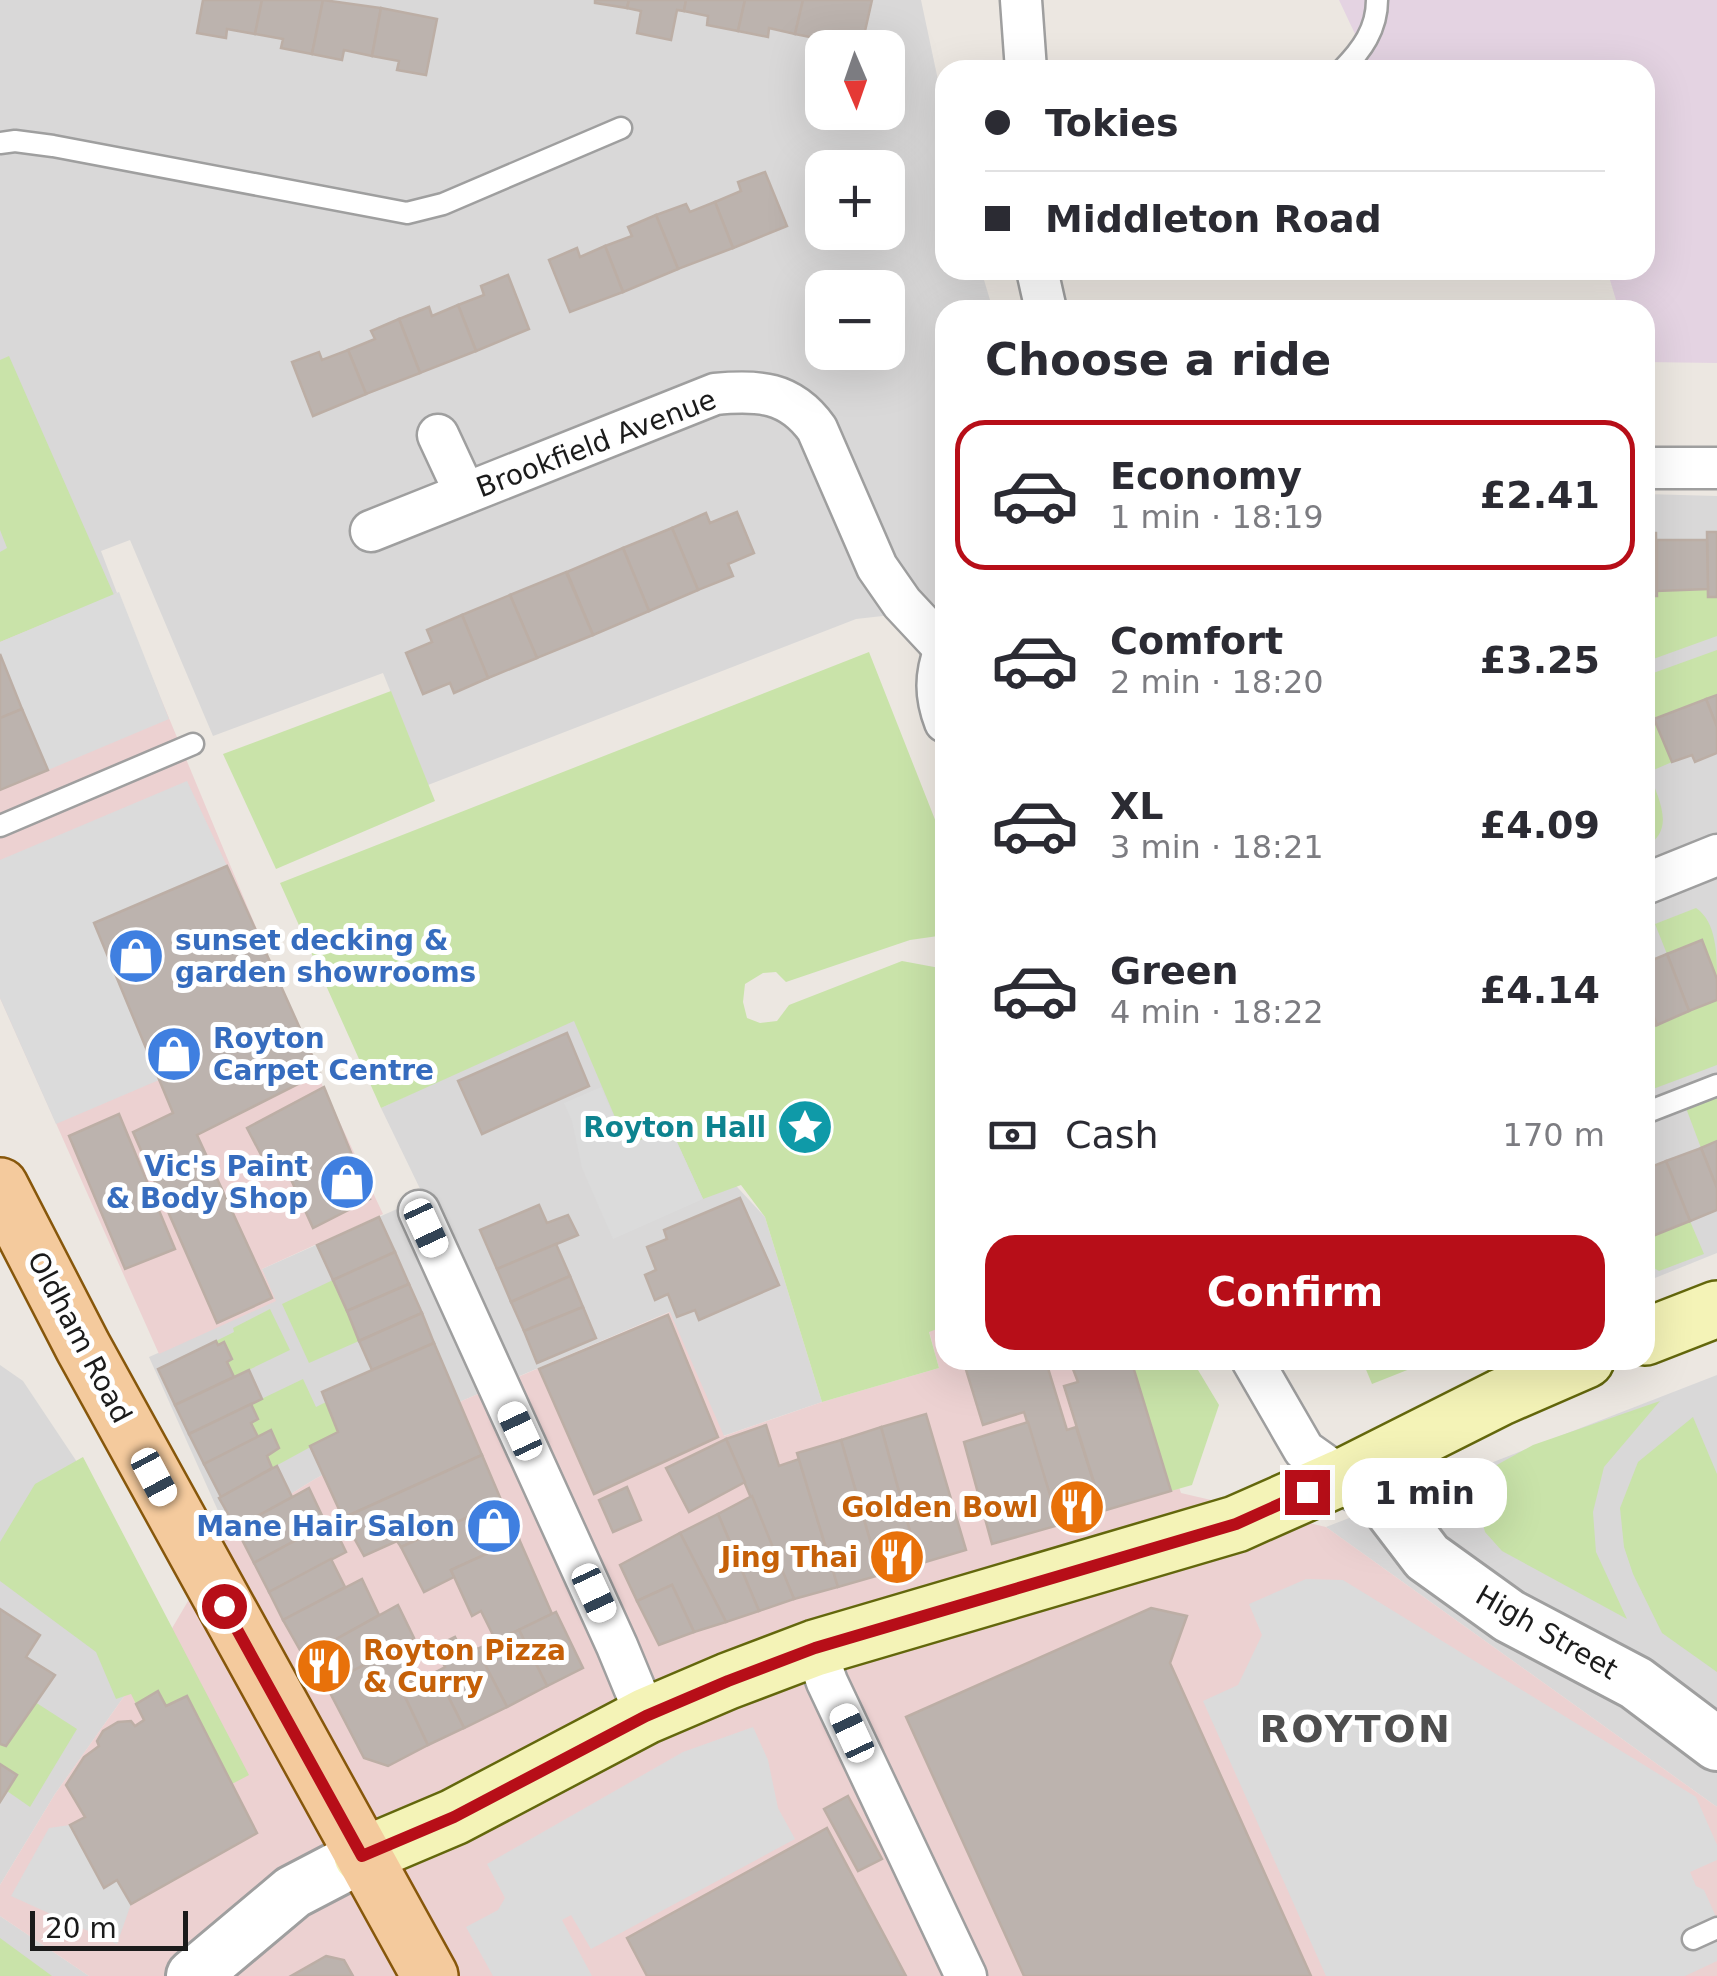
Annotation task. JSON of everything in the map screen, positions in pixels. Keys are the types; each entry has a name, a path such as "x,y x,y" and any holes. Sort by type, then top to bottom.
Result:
{"main road":[{"name":"Oldham Road","path":"0,1186 83,1347 430,1976"},
{"path":"1655,1333 1717,1309"},
{"path":"362,1856 454,1817 646,1716 815,1648 1236,1524 1563,1370"}],"street":[{"path":"1021,0 1025,60"},
{"name":"Brookfield Avenue","path":"371,531 715,394 754,390 804,410 817,429 877,568 935,638"},
{"name":"Brookfield Avenue","path":"438,435 465,494"},
{"path":"1655,468 1717,468"},
{"path":"1655,880 1717,855"},
{"path":"419,1211 646,1716"},
{"path":"1258,1370 1304,1450 1342,1476"},
{"name":"High Street","path":"1342,1476 1382,1498 1428,1557 1496,1606 1636,1683 1716,1743"},
{"path":"815,1648 827,1682 966,1976"},
{"path":"193,1976 293,1892 362,1856"}],"lane":[{"path":"1350,60 1370,33 1377,0"},
{"path":"0,143 15,140 53,146 407,214 443,204 621,128"},
{"path":"0,826 194,744"},
{"path":"1655,1108 1717,1084"},
{"path":"1693,1939 1717,1928"}],"shaded area":[{"path":"0,0 921,0 935,66 935,280 984,280 990,300 935,300 935,610 856,619 428,785 383,673 213,736 130,540 101,551 117,593 0,639"},
{"path":"1339,0 1717,0 1717,363 1655,362 1655,300 1616,300 1610,280 1655,280 1655,60 1367,60"},
{"path":"1655,494 1717,496 1717,1253 1655,1278"},
{"path":"119,592 169,719 48,770 0,654 0,642"},
{"path":"117,593 317,1074 383,1214 262,1269 276,1301 159,1354 0,998 0,639"},
{"path":"187,781 227,866 95,923 159,1080 56,1124 0,998 0,860"},
{"path":"578,1015 765,1217 822,1402 723,1436 669,1312 464,1400 315,1479 228,1533 149,1357 275,1301 262,1269 424,1197 381,1108"},
{"path":"601,1087 626,1143 671,1129 703,1199 613,1239 582,1168 564,1103"},
{"path":"670,1312 724,1436 935,1369 1139,1370 1181,1493 1326,1527 1717,1807 1717,1976 89,1976 0,1916 0,1885 55,1794 171,1630 228,1533 315,1479 464,1400"},
{"path":"935,1329 935,1353 929,1331"},
{"path":"0,1365 23,1381 89,1480 171,1630 55,1794 0,1885"},
{"path":"1717,1375 1717,1807 1326,1527"},
{"path":"1306,1579 1343,1580 1696,1797 1717,1845 1717,1860 1690,1872 1696,1886 1704,1890 1717,1919 1717,1961 1685,1976 1326,1976 1203,1701 1238,1685 1262,1635 1249,1604"},
{"path":"753,1727 768,1760 778,1808 795,1839 591,1949 571,1915 562,1920 592,1976 493,1976 466,1927 498,1910 505,1898 487,1864 683,1752"},
{"path":"70,1825 104,1887 117,1880 131,1904 117,1944 11,1896 49,1828"},
{"path":"0,1916 89,1976 0,1976"}],"green space":[{"path":"9,356 114,595 0,642 0,552 7,548 0,530 0,360"},
{"path":"1708,589 1708,597 1717,597 1717,636 1655,658 1657,591"},
{"path":"1717,650 1717,695 1655,719 1655,672"},
{"path":"869,652 935,820 935,936 910,940 786,982 776,972 763,973 745,984 743,1002 747,1018 760,1023 777,1021 789,1005 902,961 935,967 935,1330 929,1332 935,1369 822,1402 765,1217 741,1185 703,1199 671,1129 626,1143 574,1021 381,1108 280,883"},
{"path":"391,691 435,801 276,869 223,754"},
{"path":"1655,719 1672,762 1655,769"},
{"path":"1655,789 1662,813 1655,840"},
{"path":"1696,908 1712,931 1717,979 1702,940 1667,954 1655,924"},
{"path":"1717,1000 1717,1065 1655,1088 1655,1025"},
{"path":"1717,1096 1717,1141 1701,1148 1686,1108"},
{"path":"1690,1221 1704,1254 1659,1271 1655,1269 1655,1235"},
{"path":"333,1280 359,1341 309,1363 282,1304"},
{"path":"270,1309 290,1350 234,1377 216,1341"},
{"path":"1134,1370 1198,1370 1219,1405 1192,1485 1171,1491"},
{"path":"1366,1370 1407,1370 1372,1384"},
{"path":"303,1379 316,1407 326,1402 338,1432 272,1468 267,1456 279,1448 271,1430 258,1437 251,1423 258,1419 251,1404"},
{"path":"1660,1401 1604,1467 1593,1512 1596,1552 1627,1619 1502,1551 1485,1532 1478,1506 1480,1482 1495,1466 1533,1445"},
{"path":"1693,1417 1717,1474 1717,1672 1662,1633 1633,1574 1624,1547 1620,1508 1638,1462"},
{"path":"83,1457 249,1775 232,1784 187,1696 166,1706 158,1692 136,1704 131,1694 116,1699 96,1652 0,1581 0,1542 35,1484"},
{"path":"35,1702 77,1729 30,1807 7,1791 17,1775 0,1764 0,1744 7,1745"},
{"path":"0,1938 52,1976 0,1976"}],"building":[{"path":"203,0 262,0 255,34 227,29 226,38 197,33"},
{"path":"262,0 323,0 312,54 281,48 283,39 255,34"},
{"path":"323,0 381,8 372,56 344,50 342,60 312,54"},
{"path":"595,0 629,0 627,8"},
{"path":"629,0 686,0 684,11 677,10 671,40 637,33 641,11 627,8"},
{"path":"686,0 745,0 738,31 707,25 708,16 684,11"},
{"path":"745,0 803,0 795,34 769,28 768,37 738,31"},
{"path":"803,0 872,0 865,30 805,30 805,36 795,34"},
{"path":"381,8 437,19 426,75 397,70 399,61 372,56"},
{"path":"765,172 787,226 733,248 715,202 741,191 738,182"},
{"path":"715,202 733,248 678,269 656,215 686,204 690,212"},
{"path":"656,215 678,269 623,292 605,246 632,236 628,227"},
{"path":"605,246 623,292 570,312 549,260 577,248 580,257"},
{"path":"508,275 529,329 476,351 458,305 484,295 481,286"},
{"path":"458,305 476,351 420,373 399,319 429,307 432,316"},
{"path":"399,319 420,373 366,394 348,350 375,339 371,331"},
{"path":"348,350 366,394 313,416 292,362 319,352 322,360"},
{"path":"737,512 754,553 728,564 733,576 698,590 672,528 706,513 710,523"},
{"path":"672,528 698,590 649,611 623,548"},
{"path":"1707,532 1717,532 1717,597 1708,597"},
{"path":"1655,533 1656,533 1655,596"},
{"path":"1657,540 1707,540 1708,589 1657,591"},
{"path":"623,548 649,611 593,635 567,572"},
{"path":"566,572 593,635 537,658 510,595"},
{"path":"510,595 537,658 488,678 462,615"},
{"path":"462,615 488,678 454,693 450,683 423,694 406,653 432,642 427,630"},
{"path":"0,654 22,709 0,718"},
{"path":"1717,695 1717,727 1706,699"},
{"path":"1706,699 1717,727 1717,753 1695,762 1692,755 1672,762 1655,719"},
{"path":"22,709 48,770 0,790 0,718"},
{"path":"227,866 320,1073 197,1135 272,1298 217,1323 133,1132 173,1113 94,923"},
{"path":"1702,940 1717,979 1717,1000 1689,1011 1667,954"},
{"path":"1667,954 1689,1011 1657,1025 1655,1020 1655,959"},
{"path":"567,1033 589,1086 482,1134 458,1081"},
{"path":"324,1087 370,1199 313,1228 284,1164 270,1172 247,1128"},
{"path":"119,1114 175,1249 125,1269 69,1136"},
{"path":"1717,1141 1717,1188 1701,1148"},
{"path":"1701,1148 1717,1188 1717,1210 1690,1221 1666,1161"},
{"path":"1666,1161 1690,1221 1655,1235 1655,1165"},
{"path":"740,1198 779,1285 699,1320 695,1310 677,1317 668,1294 655,1300 645,1275 656,1270 647,1247 667,1239 664,1230"},
{"path":"539,1205 547,1223 568,1215 578,1235 497,1269 480,1230"},
{"path":"379,1217 395,1252 333,1280 317,1245"},
{"path":"556,1244 570,1276 511,1302 497,1269"},
{"path":"395,1252 409,1284 347,1311 333,1280"},
{"path":"570,1276 583,1307 524,1331 511,1302"},
{"path":"409,1284 422,1313 359,1341 347,1311"},
{"path":"583,1307 596,1338 537,1363 524,1331"},
{"path":"422,1313 434,1343 372,1370 359,1341"},
{"path":"668,1315 718,1437 594,1494 539,1369"},
{"path":"216,1341 218,1345 224,1342 232,1359 227,1362 234,1377 175,1405 158,1369"},
{"path":"434,1343 482,1455 343,1518 310,1446 338,1432 322,1392"},
{"path":"249,1370 262,1399 189,1434 175,1405"},
{"path":"966,1370 1049,1370 1067,1430 1076,1427 1103,1511 1059,1525 1024,1412 983,1425"},
{"path":"1073,1370 1134,1370 1171,1491 1103,1511 1064,1386 1078,1382"},
{"path":"251,1404 258,1419 251,1423 258,1437 204,1464 189,1434"},
{"path":"926,1414 966,1550 919,1564 881,1427"},
{"path":"1028,1422 1059,1525 992,1544 964,1442"},
{"path":"766,1425 779,1466 799,1459 838,1587 794,1599 726,1439"},
{"path":"881,1427 919,1564 880,1575 841,1440"},
{"path":"271,1430 279,1448 267,1456 272,1468 221,1497 204,1464"},
{"path":"726,1439 745,1482 689,1512 666,1468"},
{"path":"841,1440 880,1575 838,1587 797,1453"},
{"path":"482,1455 502,1502 401,1547 397,1541 364,1556 343,1518"},
{"path":"277,1466 292,1497 236,1528 219,1498"},
{"path":"627,1487 641,1520 613,1532 599,1500"},
{"path":"309,1488 326,1524 254,1563 236,1528"},
{"path":"752,1496 794,1599 759,1611 718,1514"},
{"path":"502,1502 519,1539 451,1570 454,1577 424,1592 401,1547"},
{"path":"718,1514 759,1611 726,1622 680,1533"},
{"path":"331,1521 346,1552 269,1592 254,1563"},
{"path":"680,1533 726,1622 694,1632 672,1585 637,1601 620,1565"},
{"path":"519,1539 552,1614 496,1641 481,1611 472,1616 451,1570"},
{"path":"331,1559 345,1587 283,1620 269,1592"},
{"path":"362,1579 379,1615 304,1657 283,1620"},
{"path":"672,1585 694,1632 659,1645 637,1601"},
{"path":"398,1605 414,1638 321,1688 304,1657"},
{"path":"1151,1608 1187,1616 1170,1663 1311,1976 1024,1976 906,1717"},
{"path":"0,1609 40,1635 26,1657 55,1675 6,1746 0,1744"},
{"path":"556,1612 583,1668 547,1686 519,1630"},
{"path":"519,1630 547,1686 507,1707 477,1649"},
{"path":"455,1637 465,1656 477,1649 507,1707 464,1728 436,1672 445,1667 434,1647"},
{"path":"404,1644 421,1678 401,1688 428,1745 388,1766 364,1758 326,1685"},
{"path":"436,1672 464,1728 428,1745 401,1688"},
{"path":"158,1691 166,1706 187,1696 257,1833 131,1904 117,1880 104,1888 70,1825 85,1817 66,1785 84,1757 99,1746 97,1741 103,1731 118,1722 131,1721 135,1726 144,1720 136,1704"},
{"path":"0,1764 17,1775 0,1802"},
{"path":"848,1796 882,1859 858,1871 824,1809"},
{"path":"827,1828 906,1976 647,1976 627,1938"},
{"path":"326,1956 344,1960 353,1976 291,1976"}],"place":[{"name":"sunset decking & garden showrooms","path":"136,956"},
{"name":"Royton Carpet Centre","path":"174,1054"},
{"name":"Royton Hall","path":"805,1127"},
{"name":"Vic's Paint & Body Shop","path":"347,1182"},
{"name":"Golden Bowl","path":"1077,1507"},
{"name":"Mane Hair Salon","path":"494,1526"},
{"name":"Jing Thai","path":"897,1557"},
{"name":"Royton Pizza & Curry","path":"324,1666"}],"district":[{"name":"ROYTON","path":"1356,1729"}],"route":[{"path":"224,1606 362,1856 454,1817 646,1716 728,1681 815,1648 1236,1524 1307,1492"}]}
